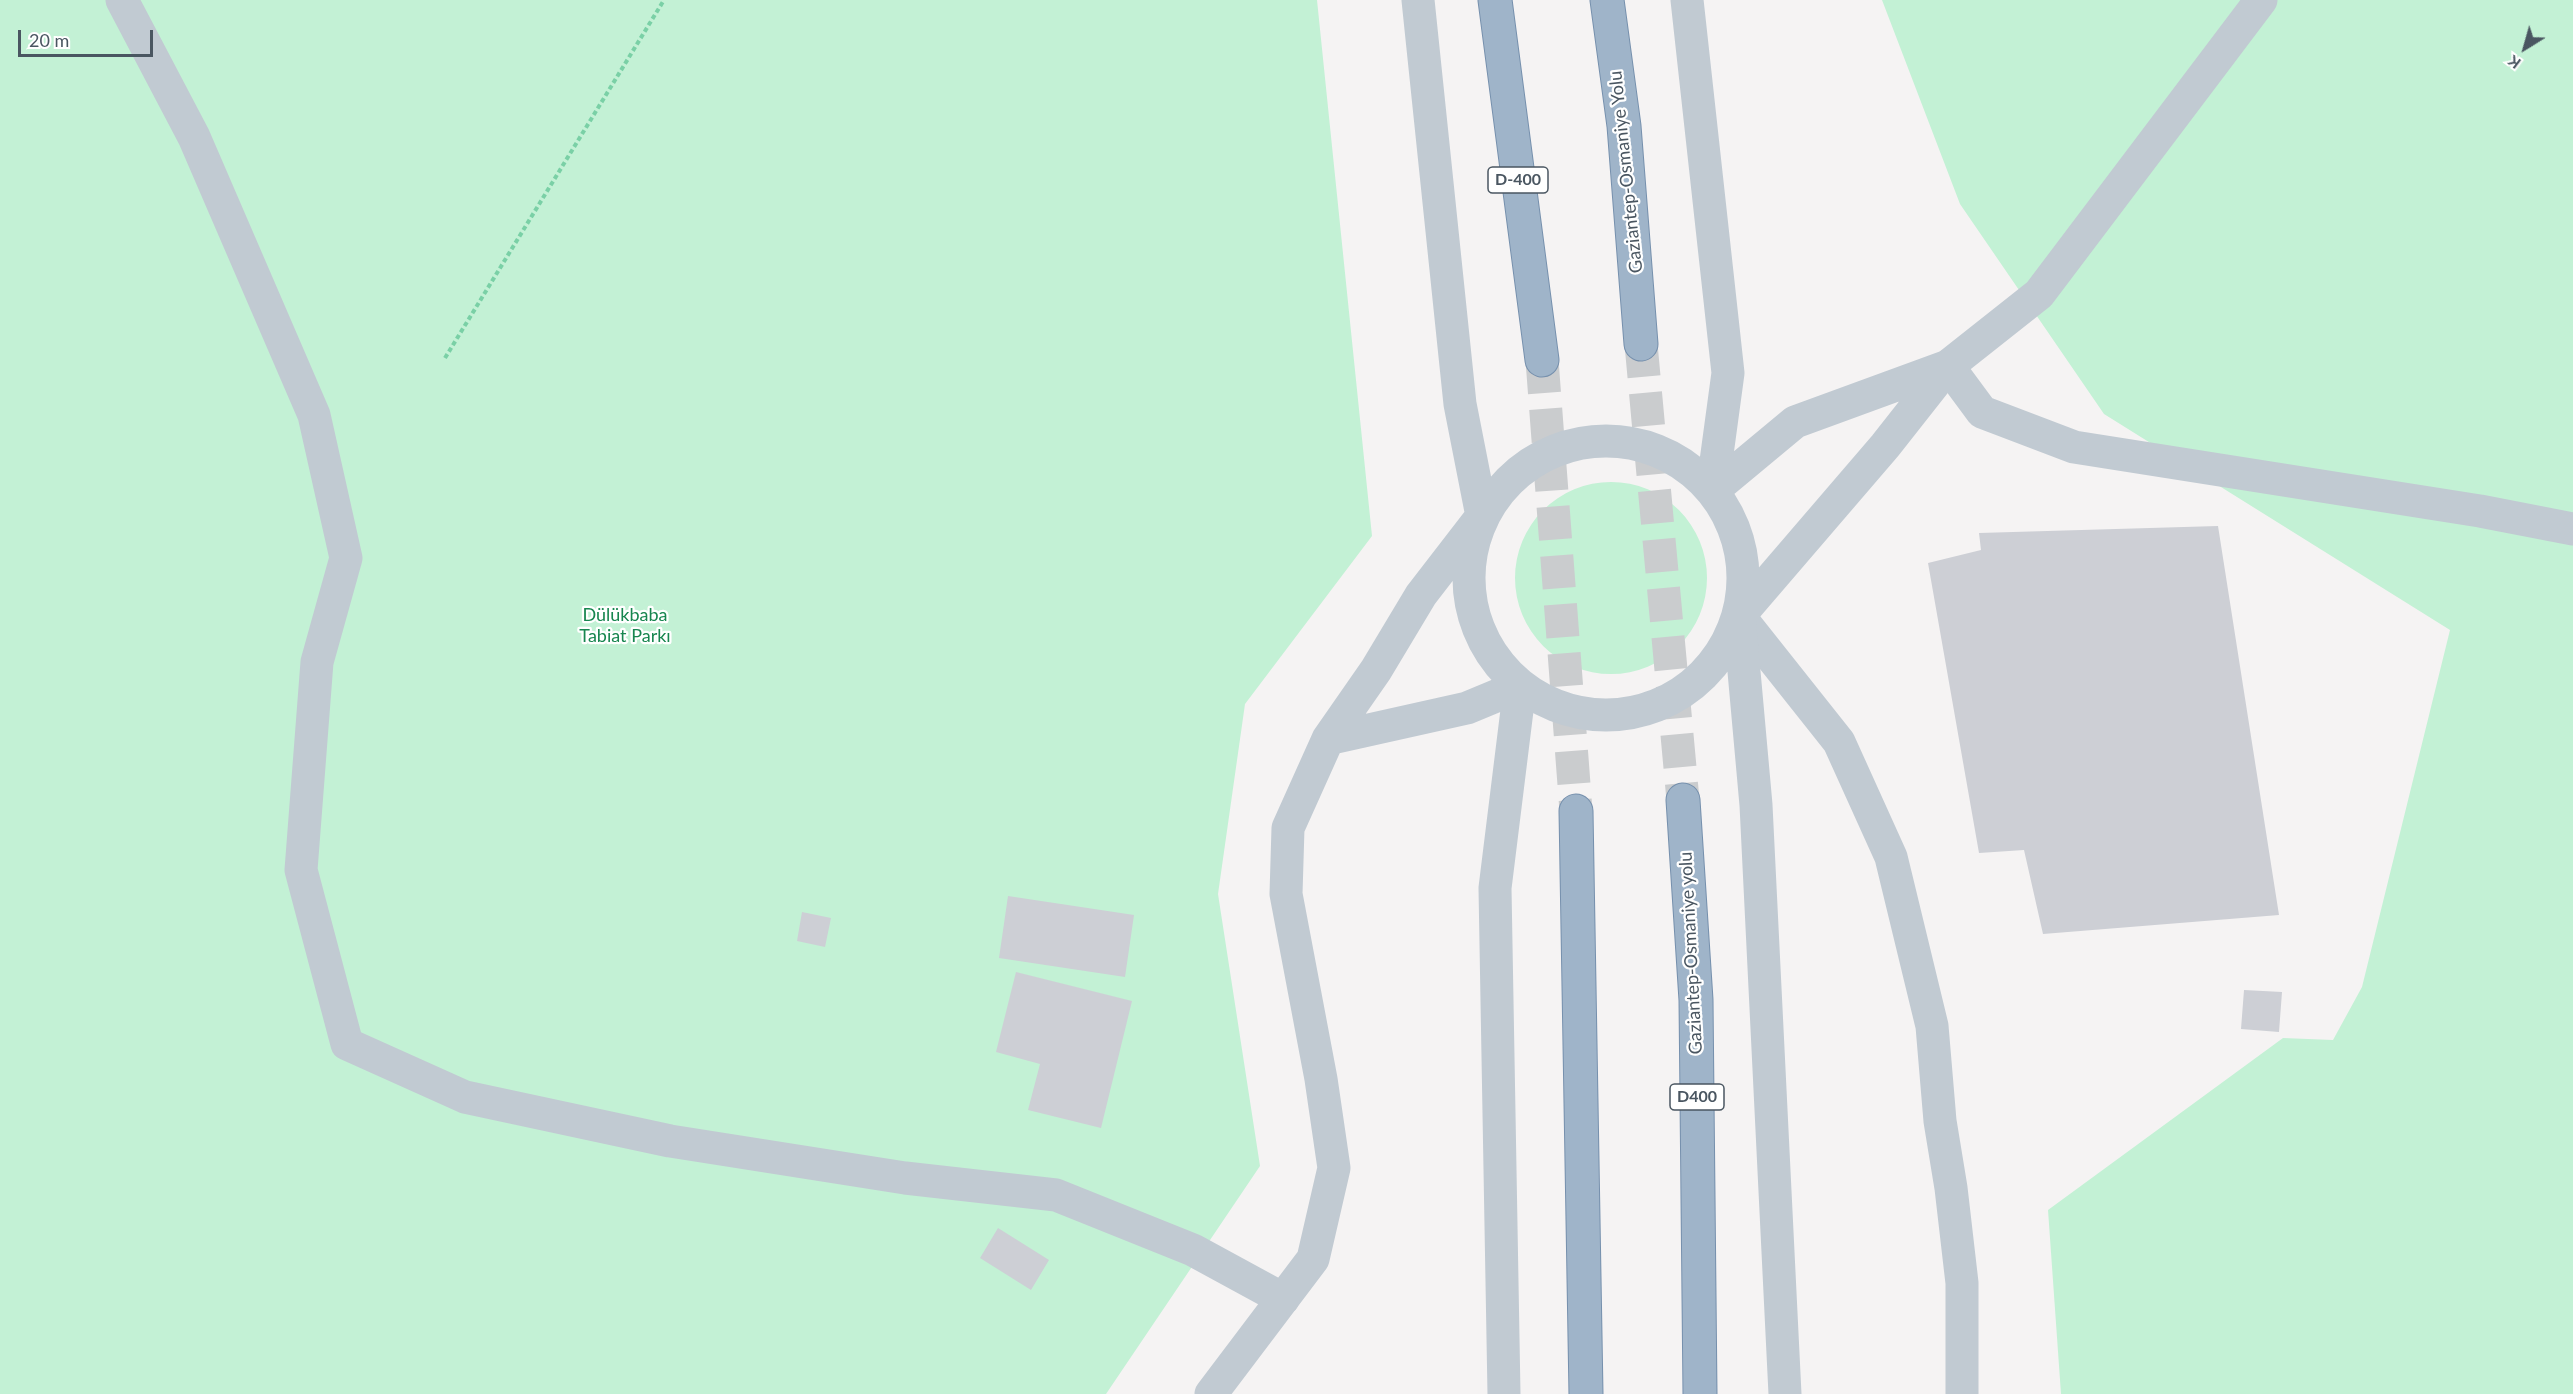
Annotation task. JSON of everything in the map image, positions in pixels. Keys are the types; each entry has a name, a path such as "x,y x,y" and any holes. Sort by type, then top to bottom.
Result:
{"highway":[{"name":"D-400","path":"1495,0 1542,360"},
{"name":"Gaziantep-Osmaniye Yolu","path":"1607,0 1624,126 1641,344"},
{"name":"Gaziantep-Osmaniye yolu","path":"1683,800 1696,1000 1700,1394"},
{"path":"1576,811 1586,1394"}],"street":[{"path":"122,0 194,137 314,416 346,558 317,662 301,870 347,1044 465,1097 682,1143 905,1178 1056,1195 1193,1250 1283,1299"},
{"path":"1418,0 1460,404 1482,516 1469,561 1471,608 1489,651 1520,686 1562,708 1609,716 1652,708 1691,687 1720,655 1738,616 1885,446 1948,366 2039,294 2261,0"},
{"path":"1687,0 1728,373 1712,491"},
{"path":"1712,491 1796,422 1948,366"},
{"path":"1948,366 1982,412 2074,447 2480,510 2573,529"},
{"path":"1211,1394 1313,1258 1334,1168 1321,1079 1286,894 1288,828 1328,739 1376,670 1421,595 1510,478 1550,452 1596,441 1639,444 1679,462 1712,491 1734,529 1741,561 1743,572 1738,616 1757,817 1785,1394"},
{"path":"1738,616 1839,742 1891,857 1932,1026 1940,1121 1951,1188 1962,1283 1962,1394"},
{"path":"1328,739 1467,708 1520,686"},
{"path":"1504,1394 1496,888 1520,686"}],"path":[{"path":"445,358 664,0"}],"green space":[{"name":"Dülükbaba Tabiat Parkı","path":"0,0 1317,0 1372,536 1245,704 1218,894 1260,1166 1106,1394 0,1394"},
{"path":"1882,0 2573,0 2573,1394 2061,1394 2048,1210 2283,1038 2333,1040 2362,987 2450,630 2104,414 1960,204"},
{"path":"1611,482 1648,489 1679,510 1700,541 1707,578 1700,615 1679,646 1648,667 1611,674 1574,667 1543,646 1522,615 1515,578 1522,541 1543,510 1574,489"}],"building":[{"path":"2218,526 2279,915 2043,934 2024,850 1979,853 1928,563 1981,550 1979,533"},
{"path":"1008,896 1134,915 1125,977 999,958"},
{"path":"802,912 831,918 825,947 797,941"},
{"path":"1016,972 1132,1001 1101,1128 1028,1110 1040,1064 996,1052"},
{"path":"2244,990 2282,992 2279,1032 2241,1029"},
{"path":"998,1228 1049,1260 1031,1290 980,1258"}],"tunnel":[{"path":"1641,344 1683,800"},
{"path":"1542,360 1576,811"}]}
